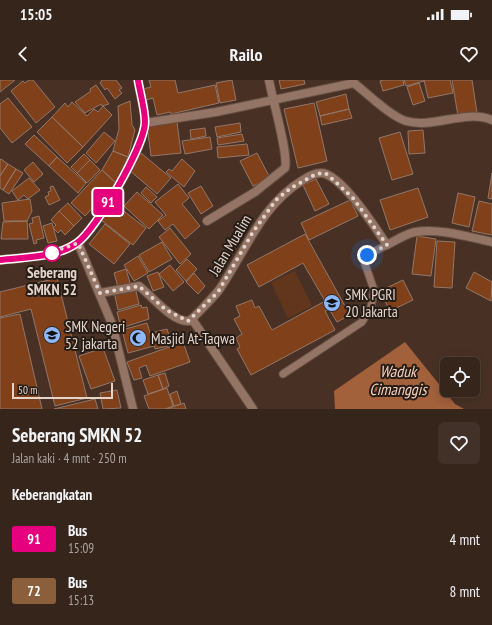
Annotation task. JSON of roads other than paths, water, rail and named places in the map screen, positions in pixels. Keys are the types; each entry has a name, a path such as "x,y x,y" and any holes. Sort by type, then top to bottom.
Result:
{"street":[{"path":"0,260 50,253 78,243 104,210 135,156 145,123 138,80"},
{"path":"207,221 255,192 280,174 284,168 285,150 272,101 269,80"},
{"path":"145,123 216,112 272,101 363,80"},
{"path":"354,83 392,113 407,122 428,122 475,117 492,120"},
{"name":"Jalan Mualim","path":"192,319 218,292 253,232 276,200 291,188 316,174 325,173 343,188 366,214 389,244"},
{"path":"389,244 413,232 433,232 492,242"},
{"path":"78,243 112,324 133,409"},
{"path":"100,293 139,286 177,317 187,321 192,319 253,409"}],"lane":[{"path":"283,374 362,322 371,307 374,290 364,261 367,255 389,244"}],"water":[{"name":"Waduk Cimanggis","path":"405,342 440,385 440,397 449,397 455,404 464,409 335,409 334,391"}],"place":[{"name":"Seberang SMKN 52","path":"52,253"},
{"name":"SMK PGRI 20 Jakarta","path":"332,303"},
{"name":"SMK Negeri 52 jakarta","path":"52,335"},
{"name":"Masjid At-Taqwa","path":"138,338"}]}
